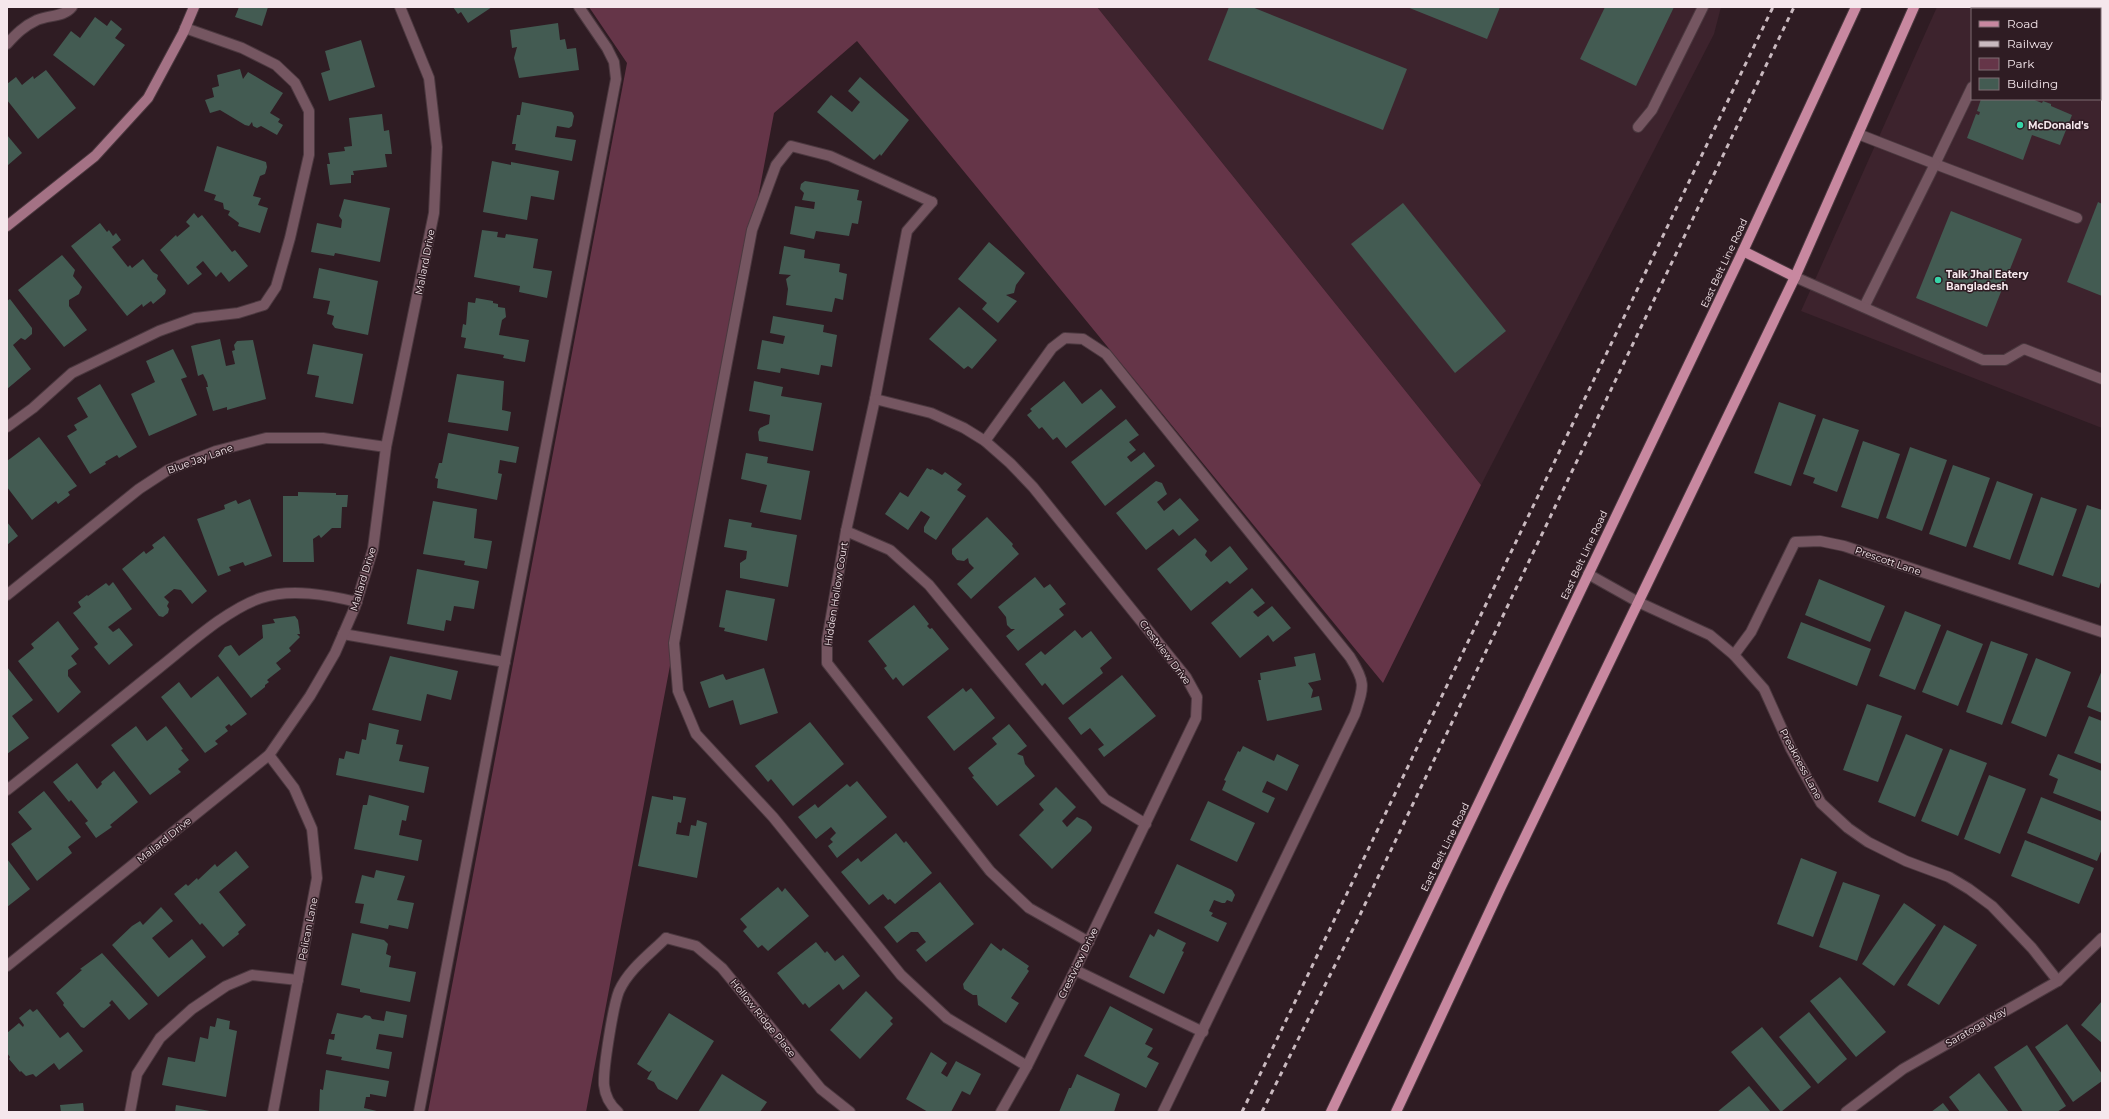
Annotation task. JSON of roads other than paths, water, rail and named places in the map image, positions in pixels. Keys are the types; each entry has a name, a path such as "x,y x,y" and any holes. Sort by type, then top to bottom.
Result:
{"main road":[{"name":"East Belt Line Road","path":"1331,1112 1743,251 1856,7"},
{"path":"1396,1112 1501,887 1795,277 1914,7"},
{"path":"1743,251 1795,277"}],"street":[{"path":"7,44 23,27 38,20 68,12 72,7"},
{"path":"7,226 95,156 148,98 185,28 194,7"},
{"name":"Mallard Drive","path":"7,966 269,755 310,696 344,634 357,602 373,549 386,447 434,213 436,154 429,78 400,7"},
{"path":"419,1112 616,79 614,62 611,55 579,7"},
{"path":"1638,127 1652,110 1703,7"},
{"path":"7,427 33,408 72,373 159,331 195,318 238,313 264,305 276,287 290,238 309,155 309,111 295,83 276,65 242,48 185,28"},
{"path":"1864,307 1971,89"},
{"path":"1858,134 2077,218"},
{"name":"Hidden Hollow Court","path":"1027,1066 947,1018 901,975 773,817 696,734 678,691 674,643 752,230 776,165 791,146 830,156 932,202 907,231 875,399 846,531 827,640 826,663 990,871 1029,908 1089,942"},
{"path":"1795,277 1983,360 2004,360 2024,349 2102,379"},
{"path":"985,441 1052,348 1065,338 1083,339 1106,354 1350,657 1362,676 1362,693 1355,714 1203,1032 1163,1112"},
{"name":"Crestview Drive","path":"875,399 931,413 964,428 985,441 1010,463 1033,487 1186,677 1196,697 1196,718 1089,942 1027,1066 1001,1112"},
{"name":"Blue Jay Lane","path":"7,595 139,489 174,467 216,451 266,438 323,438 386,447"},
{"path":"846,531 890,550 929,585 1105,799 1146,824"},
{"name":"Prescott Lane","path":"1734,655 1751,632 1795,542 1820,541 1844,546 2102,632"},
{"name":"Preakness Lane","path":"1588,574 1638,602 1710,635 1734,655 1764,690 1792,750 1821,803 1848,828 1868,842 1906,861 1949,877 1969,889 1992,906 2032,948 2058,981"},
{"path":"7,790 191,642 232,613 262,598 296,593 324,594 357,602"},
{"path":"344,634 504,662"},
{"name":"Pelican Lane","path":"269,755 294,788 312,829 317,878 273,1112"},
{"name":"Hollow Ridge Place","path":"618,1112 611,1106 604,1086 609,1037 619,991 633,970 666,938 696,946 722,968 821,1089 850,1112"},
{"name":"Saratoga Way","path":"1846,1112 1903,1069 2058,981 2102,938"},
{"path":"1075,970 1203,1032"},
{"path":"130,1112 137,1074 160,1038 192,1009 226,986 252,975 298,980"}],"railway":[{"path":"1242,1112 1773,7"},
{"path":"1262,1112 1358,919 1794,7"}],"place":[{"name":"McDonald's","path":"2020,125"},
{"name":"Talk Jhal Eatery Bangladesh","path":"1938,280"}]}
